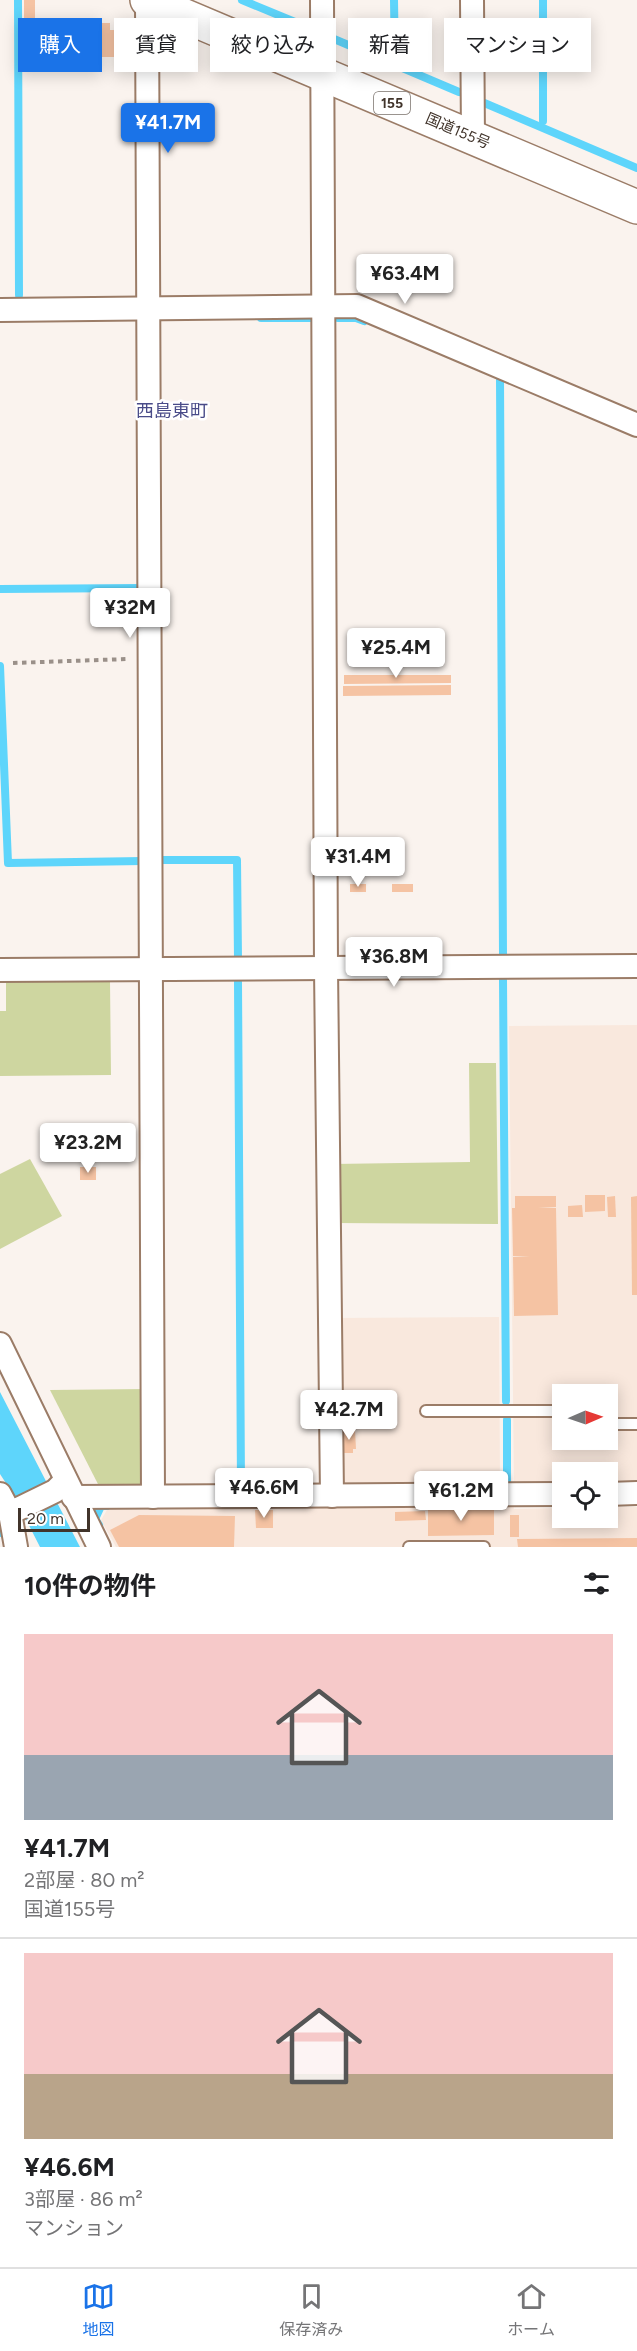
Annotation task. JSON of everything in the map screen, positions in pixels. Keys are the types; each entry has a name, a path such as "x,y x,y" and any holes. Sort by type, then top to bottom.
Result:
{"highway":[{"name":"国道155号","path":"147,0 189,9 323,74 637,207"}],"street":[{"path":"147,0 153,1497"},
{"path":"322,0 326,968 332,1496"},
{"path":"472,0 473,138"},
{"path":"0,310 357,306 637,425"},
{"path":"0,970 637,966"},
{"path":"0,1344 65,1490 99,1547"},
{"path":"16,1547 5,1504 65,1490 153,1497 552,1494"},
{"path":"618,1494 637,1494"}],"lane":[{"path":"426,1411 552,1410"},
{"path":"618,1424 637,1424"},
{"path":"409,1547 484,1547"}],"path":[{"path":"13,663 150,658"}],"shaded area":[{"path":"637,1025 637,1485 618,1485 618,1462 552,1462 552,1486 514,1486 509,1026"},
{"path":"499,1317 500,1486 344,1490 336,1482 334,1318"},
{"path":"244,1503 513,1503 514,1509 552,1508 552,1528 618,1528 618,1507 637,1507 637,1547 116,1547 101,1520 107,1510 244,1509"}],"green space":[{"path":"6,981 110,981 111,1075 0,1076 0,1011 6,1011"},
{"path":"469,1063 496,1063 498,1224 333,1223 333,1164 470,1162"},
{"path":"30,1159 62,1216 0,1249 0,1174"},
{"path":"146,1389 147,1483 139,1489 101,1490 50,1390"}],"water":[{"path":"0,1392 80,1547 40,1547 0,1474"}],"building":[{"path":"24,0 35,0 35,18 24,18"},
{"path":"102,23 110,23 110,30 114,30 114,57 102,57"},
{"path":"344,675 451,675 451,683 344,684"},
{"path":"451,685 451,695 343,696 343,686"},
{"path":"350,884 366,884 366,892 350,892"},
{"path":"392,884 413,884 413,892 392,892"},
{"path":"80,1167 96,1167 96,1180 80,1180"},
{"path":"585,1195 605,1195 605,1211 585,1212"},
{"path":"515,1196 556,1196 556,1207 538,1207 556,1208 558,1315 514,1316 513,1257 530,1257 513,1256 512,1208 515,1208"},
{"path":"615,1196 616,1217 608,1217 607,1197"},
{"path":"637,1196 637,1295 632,1295 631,1197"},
{"path":"582,1205 583,1217 568,1217 568,1206"},
{"path":"355,1430 356,1449 353,1449 353,1453 344,1453 342,1431"},
{"path":"428,1509 494,1509 494,1535 428,1536"},
{"path":"255,1510 273,1510 273,1528 256,1528"},
{"path":"425,1511 426,1520 395,1521 395,1512"},
{"path":"139,1515 235,1516 234,1547 119,1547 110,1530"},
{"path":"510,1515 519,1515 519,1537 510,1537"},
{"path":"637,1538 637,1547 518,1547 517,1539"}],"waterway":[{"path":"18,0 19,295"},
{"path":"242,0 285,18"},
{"path":"394,0 394,18"},
{"path":"543,0 543,121"},
{"path":"336,40 459,92"},
{"path":"482,102 637,168"},
{"path":"261,318 311,318"},
{"path":"338,318 356,318 364,321"},
{"path":"500,378 503,954"},
{"path":"0,589 141,588"},
{"path":"0,666 8,863 143,861"},
{"path":"157,860 237,860 238,959"},
{"path":"503,980 506,1401"},
{"path":"238,982 241,1486"},
{"path":"507,1420 507,1485"},
{"path":"99,1525 95,1519 101,1506 107,1506"},
{"path":"0,1529 2,1533"}],"district":[{"name":"西島東町","path":"172,411"}]}
